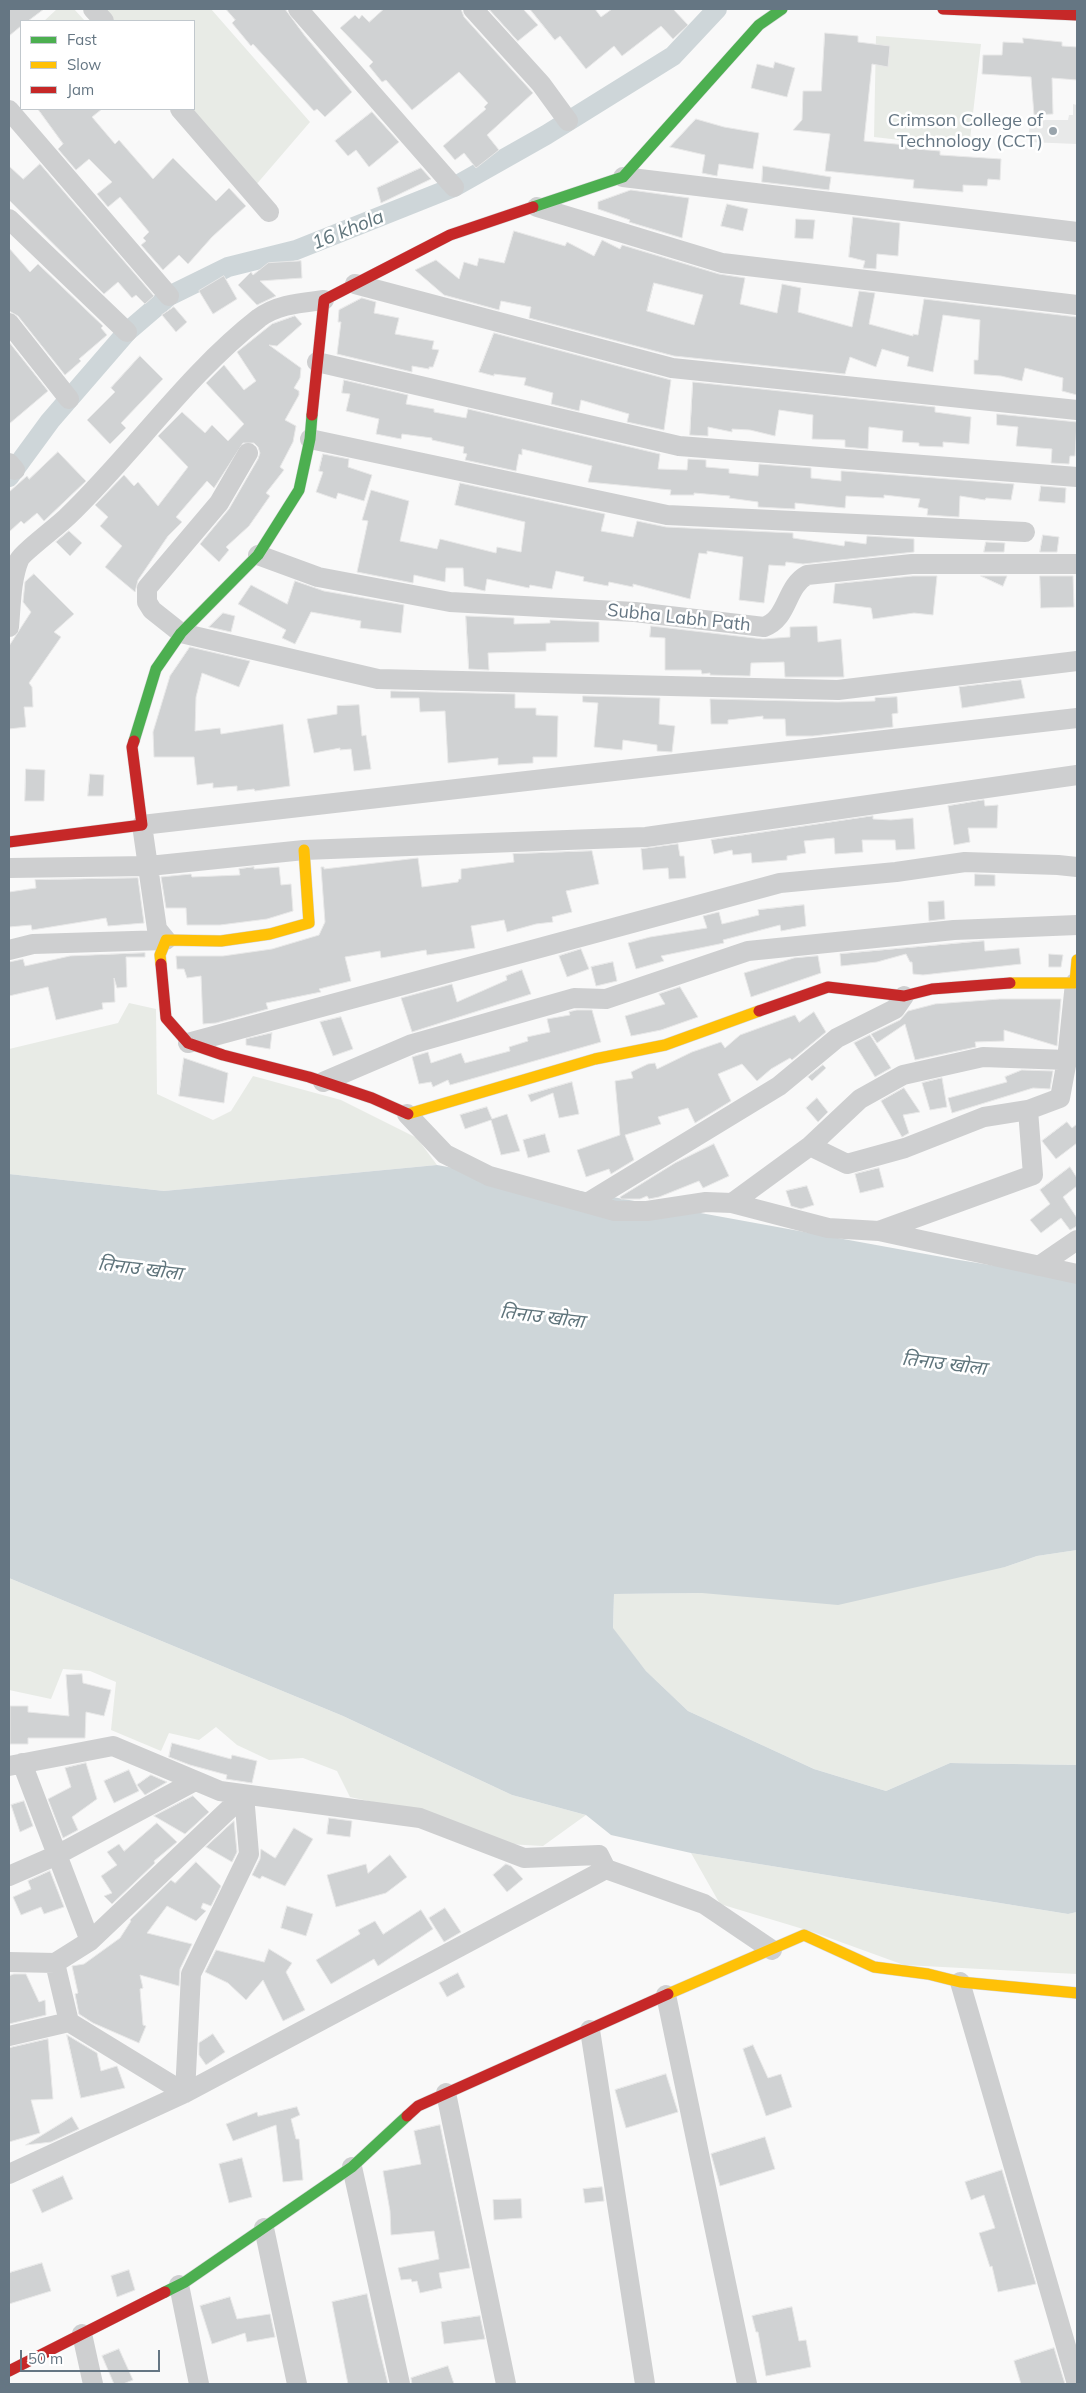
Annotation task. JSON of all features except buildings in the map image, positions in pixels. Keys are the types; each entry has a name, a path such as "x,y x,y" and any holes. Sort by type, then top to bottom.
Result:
{"street":[{"path":"93,9 103,20"},
{"path":"298,9 454,187"},
{"path":"473,9 540,84 568,121"},
{"path":"623,177 759,25 782,9"},
{"path":"943,9 1077,16"},
{"path":"9,110 170,296"},
{"path":"181,110 269,212"},
{"path":"9,627 11,594 20,558 50,534 84,501 139,442 187,386 260,318 283,305 324,300 450,235 623,177 1077,232"},
{"path":"537,207 722,263 1077,306"},
{"path":"9,219 127,332"},
{"path":"355,284 672,368 1077,410"},
{"path":"166,940 158,929 132,747 156,669 182,633 258,555 299,490 310,438 324,300"},
{"path":"9,324 69,399"},
{"path":"317,362 678,446 1077,477"},
{"path":"310,438 668,515 1025,532"},
{"path":"248,453 219,503 147,588 147,602 152,610 182,633 378,679 838,690 1077,661"},
{"name":"Subha Labh Path","path":"258,555 318,577 450,602 635,612 764,627 774,623 781,614 794,584 807,575 912,564 1077,564"},
{"path":"9,842 142,825 1077,718"},
{"path":"9,868 149,866 304,850 646,837 1077,775"},
{"path":"9,950 33,944 166,940 222,941 270,934 310,923 304,850"},
{"path":"188,1043 780,883 896,872 965,862 1077,867"},
{"path":"323,1082 412,1044 574,998 606,999 748,951 954,930 1077,925"},
{"path":"166,940 160,955 166,1018 188,1043 372,1098 407,1114 445,1154 489,1176 615,1211 647,1211 706,1202 732,1203 828,1228 879,1231 1077,1274"},
{"path":"810,1146 847,1164 905,1148 984,1117 1028,1110 1068,1098 1067,1060 1075,1011 1077,960"},
{"path":"407,1114 595,1059 665,1046 828,987 904,996 932,989 999,983 1075,983"},
{"path":"587,1203 779,1086 837,1038 895,1009 904,996"},
{"path":"732,1203 810,1146 860,1099 903,1074 983,1056 1067,1060"},
{"path":"879,1231 1033,1175 1028,1110"},
{"path":"1039,1266 1077,1240"},
{"path":"90,1941 57,1855 15,1765 113,1746 220,1792 420,1818 524,1858 599,1855 606,1868 704,1904 772,1950"},
{"path":"9,1876 57,1855 195,1781"},
{"path":"9,1962 55,1963 90,1941 244,1795"},
{"path":"185,2093 191,1974 249,1854 244,1795"},
{"path":"9,2174 185,2093 606,1868"},
{"path":"15,2374 82,2334 179,2285 352,2167 418,2106 590,2030 596,2025 804,1935 874,1967 928,1974 960,1982 1077,1993"},
{"path":"55,1963 69,2022"},
{"path":"960,1982 1077,2384"},
{"path":"666,1995 748,2384"},
{"path":"9,2036 69,2022 185,2093"},
{"path":"590,2030 645,2384"},
{"path":"446,2093 506,2384"},
{"path":"352,2167 400,2384"},
{"path":"264,2228 297,2384"},
{"path":"179,2285 199,2384"},
{"path":"82,2334 93,2384"}],"shaded area":[{"path":"57,9 74,9 84,20 45,20"},
{"path":"103,9 211,9 310,122 255,186 190,110 195,110 195,20 113,20"},
{"path":"876,36 981,44 969,148 874,137"},
{"name":"Crimson College of Technology (CCT)","path":"1073,104 1077,105 1077,144 1028,142 1030,120 1068,120 1069,115 1073,115"},
{"path":"129,1003 156,1009 157,1094 213,1120 231,1111 253,1076 341,1100 417,1138 437,1165 164,1191 9,1174 9,1049 118,1023"},
{"path":"1077,1550 1077,1765 950,1763 886,1791 814,1769 688,1711 646,1671 613,1629 614,1594 702,1593 1005,1567 1037,1556"},
{"path":"9,1578 343,1716 512,1795 586,1815 543,1846 507,1844 445,1818 350,1797 337,1771 303,1758 269,1760 237,1745 216,1727 199,1740 169,1733 161,1751 111,1730 116,1682 90,1671 63,1669 51,1699 9,1690"},
{"path":"691,1853 1068,1914 1077,1912 1077,1974 904,1965 813,1932 720,1904"}],"water":[{"name":"तिनाउ खोला","path":"437,1165 953,1259 1077,1279 1077,1550 1037,1556 1005,1567 838,1605 702,1593 614,1594 613,1628 646,1671 688,1711 814,1769 886,1791 950,1763 1077,1765 1077,1912 1068,1914 691,1853 611,1835 586,1815 512,1795 343,1716 9,1578 9,1174 164,1191"}],"waterway":[{"name":"16 khola","path":"9,477 50,421 127,332 169,296 228,267 296,250 454,187 546,135 673,56 717,9"}],"traffic: fast":[{"path":"533,207 623,177 759,25 782,9"},
{"path":"134,741 156,669 181,633 258,555 299,490 310,439 312,415"},
{"path":"165,2292 185,2282 352,2167 407,2116"}],"traffic: slow":[{"path":"161,964 160,955 166,940 221,941 270,934 309,923 304,850"},
{"path":"1010,983 1075,983 1077,960"},
{"path":"408,1114 595,1059 665,1045 759,1011"},
{"path":"668,1994 804,1935 874,1967 928,1974 960,1982 1077,1993"}],"traffic: jam":[{"path":"943,9 1077,15"},
{"path":"312,415 324,300 450,235 533,207"},
{"path":"9,842 142,825 132,747 134,741"},
{"path":"161,964 166,1018 188,1043 223,1055 309,1077 372,1098 408,1114"},
{"path":"759,1011 828,987 904,996 932,989 1010,983"},
{"path":"407,2116 418,2106 668,1994"},
{"path":"9,2371 165,2292"}],"place":[{"name":"Crimson College of Technology (CCT)","path":"1053,131"}]}
